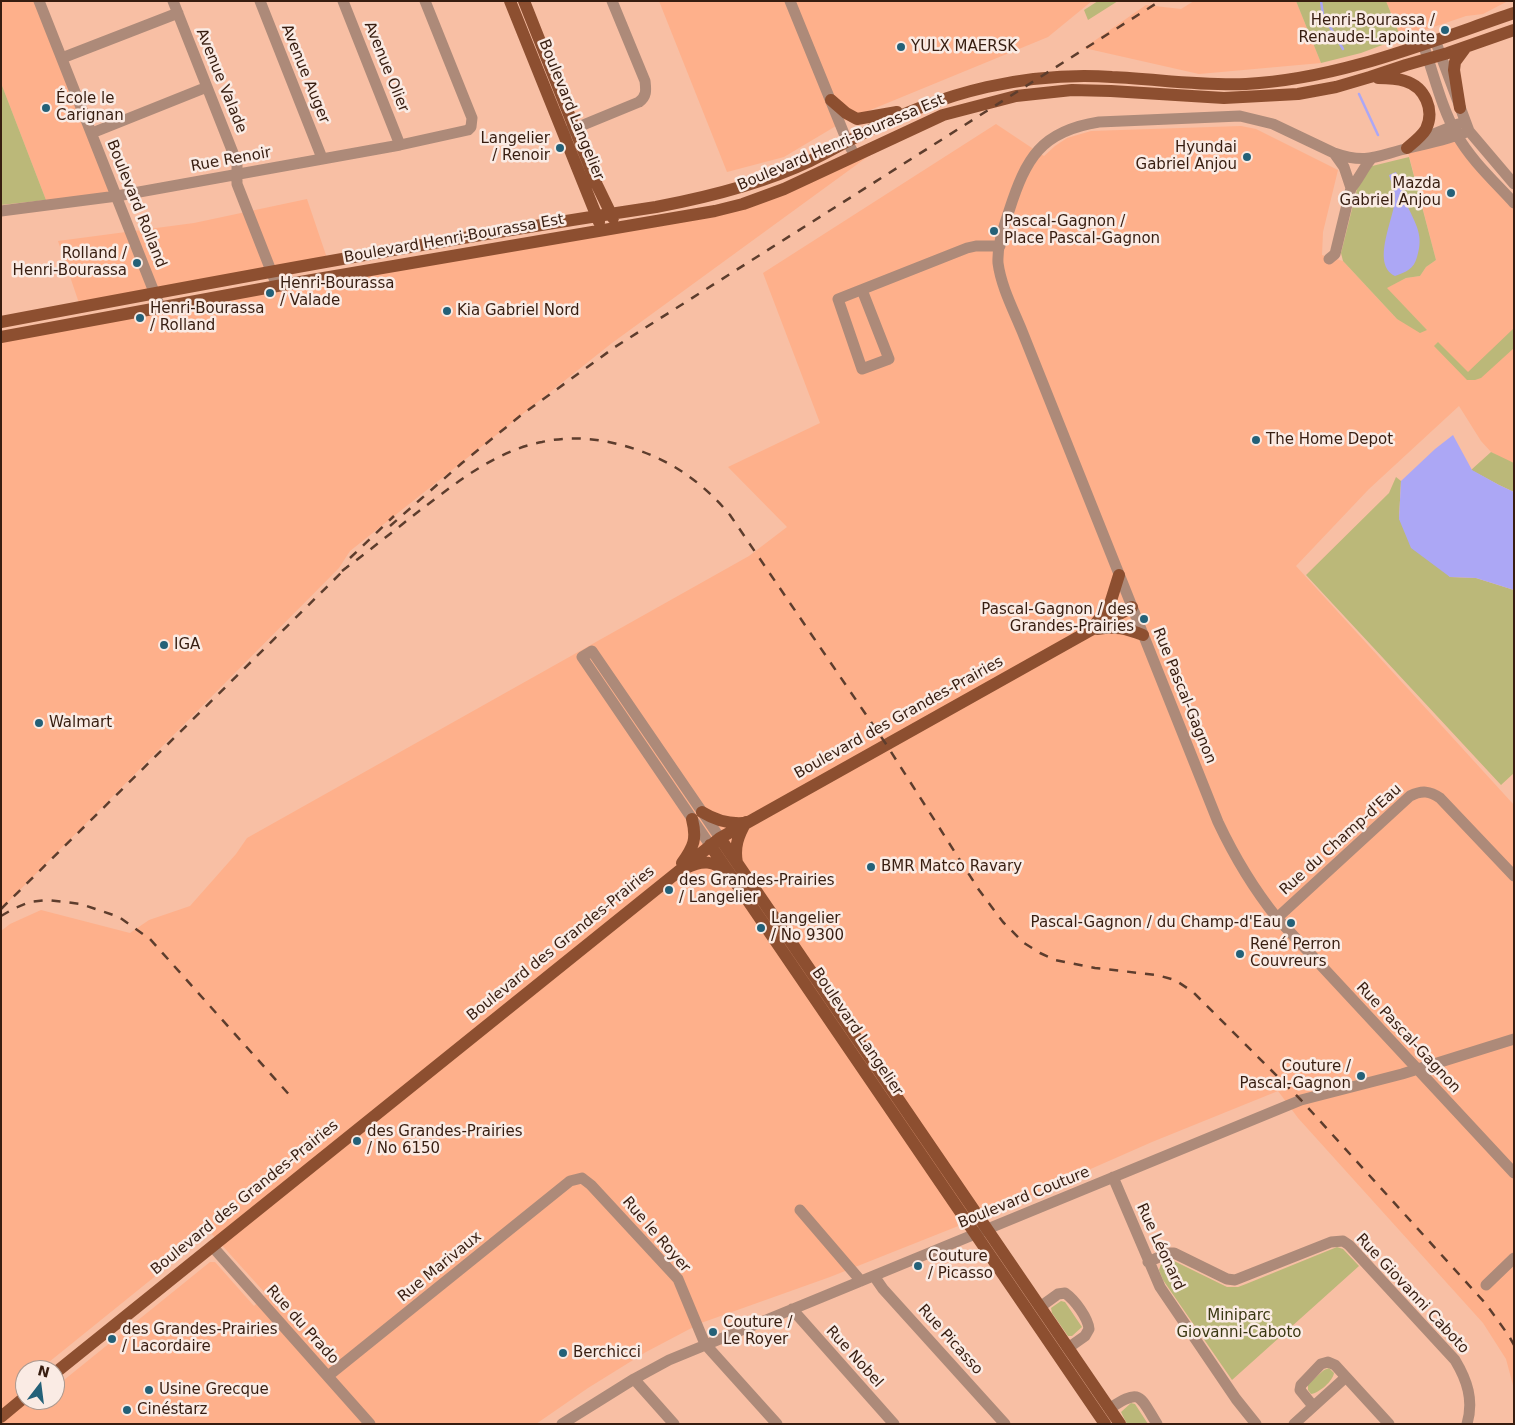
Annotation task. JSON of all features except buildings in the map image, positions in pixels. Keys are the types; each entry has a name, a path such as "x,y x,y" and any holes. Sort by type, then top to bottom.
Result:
{"main road":[{"name":"Boulevard Langelier","path":"510,1 569,131 610,214 621,228"},
{"name":"Boulevard Langelier","path":"524,1 602,231"},
{"name":"Boulevard Henri-Bourassa Est","path":"1,322 271,272 672,204 737,189 803,164 910,112 967,92 1035,79 1091,76 1218,84 1246,84 1289,80 1334,71 1429,42 1514,13"},
{"name":"Boulevard Henri-Bourassa Est","path":"1,338 277,286 686,217 743,204 801,182 943,115 1016,96 1044,92 1092,91 1203,98 1242,98 1308,92 1370,78 1514,30"},
{"path":"1460,108 1454,70 1455,62 1466,47"},
{"path":"1370,78 1394,78 1406,81 1416,86 1425,96 1430,119 1425,131 1407,148"},
{"path":"831,100 846,114 857,119 898,112 910,112"},
{"path":"1089,630 1110,607 1119,575"},
{"name":"Boulevard des Grandes-Prairies","path":"65,1365 715,841 1132,607"},
{"path":"1089,630 1111,627 1124,628 1143,635"},
{"path":"673,874 695,841 697,815 726,822 746,822"},
{"path":"737,862 735,851 739,836 746,822"},
{"name":"Boulevard Langelier","path":"715,841 737,862 981,1231 1105,1424"},
{"name":"Boulevard Langelier","path":"715,841 736,882 981,1231 1040,1307 1120,1424"},
{"path":"673,874 692,865 708,861 722,868 736,882"},
{"path":"1,1417 15,1405"}],"street":[{"name":"Boulevard Rolland","path":"39,1 160,307"},
{"name":"Avenue Valade","path":"173,1 237,163 237,184 277,286"},
{"name":"Avenue Auger","path":"260,1 322,158"},
{"name":"Avenue Olier","path":"343,1 400,145"},
{"name":"Rue Renoir","path":"1,211 117,196 465,132 471,127 472,118 425,1"},
{"path":"569,131 644,98 646,93 644,82 612,1"},
{"path":"790,1 854,156"},
{"path":"62,58 178,13"},
{"path":"1429,42 1455,131 1471,155 1514,203"},
{"path":"1434,57 1467,126 1514,184"},
{"path":"92,133 207,87"},
{"name":"Rue Pascal-Gagnon","path":"1334,153 1273,124 1231,115 1099,122 1079,125 1054,136 1029,162 1018,186 1001,235 998,262 1004,286 1218,822 1249,879 1277,918 1514,1173"},
{"path":"1334,153 1353,158 1371,159 1407,148 1434,143 1467,126"},
{"path":"1334,153 1344,167 1351,188"},
{"path":"1329,258 1335,254 1351,188 1371,159"},
{"path":"862,290 889,359 862,369 838,299 967,248 1000,246"},
{"name":"Boulevard Langelier","path":"587,654 715,841"},
{"name":"Rue du Champ-d'Eau","path":"1277,918 1410,796 1417,792 1426,791 1440,798 1514,876"},
{"name":"Boulevard Couture","path":"562,1424 634,1379 669,1360 705,1344 1301,1100 1417,1070 1514,1039"},
{"name":"Rue Léonard","path":"1113,1177 1148,1262 1167,1299 1240,1405 1256,1424"},
{"name":"Rue le Royer","path":"570,1181 582,1178 591,1185 678,1279 705,1344 777,1424"},
{"name":"Rue Marivaux","path":"328,1376 570,1181"},
{"path":"800,1210 861,1280"},
{"name":"Rue Giovanni Caboto","path":"1148,1262 1174,1253 1224,1277 1235,1280 1331,1242 1343,1241 1353,1249 1455,1360 1464,1374 1469,1390 1470,1406 1467,1424"},
{"name":"Rue du Prado","path":"212,1246 370,1424"},
{"path":"1486,1285 1514,1258"},
{"name":"Rue Picasso","path":"874,1276 883,1289 1005,1424"},
{"path":"1040,1307 1058,1294 1065,1293 1072,1299 1087,1321 1089,1329 1086,1336 1068,1348"},
{"name":"Rue Nobel","path":"792,1309 894,1424"},
{"path":"1313,1406 1302,1393 1300,1388 1302,1382 1321,1364 1328,1362 1332,1363 1346,1377 1389,1424"},
{"path":"1294,1424 1346,1377"},
{"path":"634,1379 674,1424"},
{"path":"1110,1408 1128,1397 1135,1396 1142,1400 1157,1424"}],"shaded area":[{"name":"École le Carignan","path":"1,1 39,1 117,196 46,200 1,83"},
{"path":"659,1 1092,1 1048,37 846,120 784,157 727,172"},
{"path":"1194,1 1296,1 1321,63 1199,74 1084,48 1146,5 1181,9"},
{"path":"1386,1 1508,1 1483,14 1466,16 1401,38"},
{"path":"996,124 1044,156 1067,138 1091,131 1241,126 1256,129 1338,170 1323,232 1322,255 1343,261 1397,319 1427,330 1386,288 1406,278 1420,276 1426,267 1436,260 1407,148 1457,136 1514,203 1514,463 1491,452 1481,441 1459,406 1369,489 1296,566 1514,805 1514,1389 1506,1359 1483,1323 1298,1118 1278,1091 1152,1142 986,1215 830,1277 701,1323 646,1352 588,1388 536,1424 1,1424 1,931 10,924 41,910 130,933 149,920 190,906 236,854 247,838 749,556 787,527 728,467 820,423 763,273","holes":["210,1232 266,1294 254,1306 215,1262 210,1262 65,1379 65,1410 15,1410 15,1360 51,1360"]},
{"path":"896,136 612,343 350,551 339,568 1,909 1,338 757,199"},
{"path":"1396,172 1405,201 1416,224 1420,242 1417,257 1412,267 1395,276 1388,270 1384,261 1384,251 1395,198 1389,175"},
{"path":"307,199 328,261 80,306 58,241 194,223"},
{"path":"1453,435 1472,470 1514,492 1514,590 1476,578 1450,577 1411,548 1399,519 1401,481"}],"green space":[{"path":"1098,1 1118,1 1088,20 1084,10"},
{"path":"1296,1 1386,1 1401,38 1361,53 1321,63"},
{"path":"1,83 46,200 1,205"},
{"path":"1409,157 1436,260 1426,267 1420,276 1406,278 1387,288 1427,330 1420,333 1397,319 1343,261 1341,253 1360,177 1368,167"},
{"path":"1513,329 1514,348 1481,378 1475,380 1467,380 1434,346 1438,342 1468,372"},
{"path":"1491,452 1514,463 1514,492 1471,470"},
{"path":"1396,477 1401,481 1399,519 1450,577 1476,578 1514,590 1514,773 1501,785 1306,575 1389,493"},
{"name":"Miniparc Giovanni-Caboto","path":"1337,1247 1343,1249 1359,1266 1232,1380 1163,1280 1159,1270 1161,1264 1174,1261 1227,1287 1238,1287"},
{"path":"1061,1301 1065,1302 1082,1327 1072,1336 1068,1336 1052,1313 1051,1308"},
{"path":"1329,1368 1334,1373 1331,1380 1322,1389 1311,1394 1308,1390 1308,1384"},
{"path":"1131,1403 1135,1404 1148,1424 1127,1424 1121,1412"}],"waterway":[{"path":"1321,1 1323,15 1343,49"},
{"path":"1359,94 1378,135"}],"railway":[{"path":"390,526 462,463 520,416 615,347 1160,1"},
{"path":"342,571 474,471 490,461 524,447 554,440 589,439 635,449 675,467 710,493 730,515 886,744 979,890 1003,922 1024,943 1055,960 1095,968 1157,975 1175,980 1193,992 1301,1100 1486,1304 1514,1345"},
{"path":"350,558 394,516"},
{"path":"1,909 347,567"},
{"path":"1,916 30,902 48,900 81,904 119,917 150,939 293,1099"}],"place":[{"name":"Henri-Bourassa / Renaude-Lapointe","path":"1445,30"},
{"name":"YULX MAERSK","path":"901,47"},
{"name":"École le Carignan","path":"46,108"},
{"name":"Langelier / Renoir","path":"560,148"},
{"name":"Hyundai Gabriel Anjou","path":"1247,157"},
{"name":"Mazda Gabriel Anjou","path":"1451,193"},
{"name":"Pascal-Gagnon / Place Pascal-Gagnon","path":"994,231"},
{"name":"Rolland / Henri-Bourassa","path":"137,263"},
{"name":"Henri-Bourassa / Valade","path":"270,293"},
{"name":"Kia Gabriel Nord","path":"447,311"},
{"name":"Henri-Bourassa / Rolland","path":"140,318"},
{"name":"The Home Depot","path":"1256,440"},
{"name":"Pascal-Gagnon / des Grandes-Prairies","path":"1144,619"},
{"name":"IGA","path":"164,645"},
{"name":"Walmart","path":"39,723"},
{"name":"BMR Matco Ravary","path":"871,867"},
{"name":"des Grandes-Prairies / Langelier","path":"669,890"},
{"name":"Pascal-Gagnon / du Champ-d'Eau","path":"1291,923"},
{"name":"Langelier / No 9300","path":"761,928"},
{"name":"René Perron Couvreurs","path":"1240,954"},
{"name":"Couture / Pascal-Gagnon","path":"1361,1076"},
{"name":"des Grandes-Prairies / No 6150","path":"357,1141"},
{"name":"Couture / Picasso","path":"918,1266"},
{"name":"Couture / Le Royer","path":"713,1332"},
{"name":"des Grandes-Prairies / Lacordaire","path":"112,1339"},
{"name":"Berchicci","path":"563,1353"},
{"name":"Usine Grecque","path":"149,1390"},
{"name":"Cinéstarz","path":"127,1410"}]}
